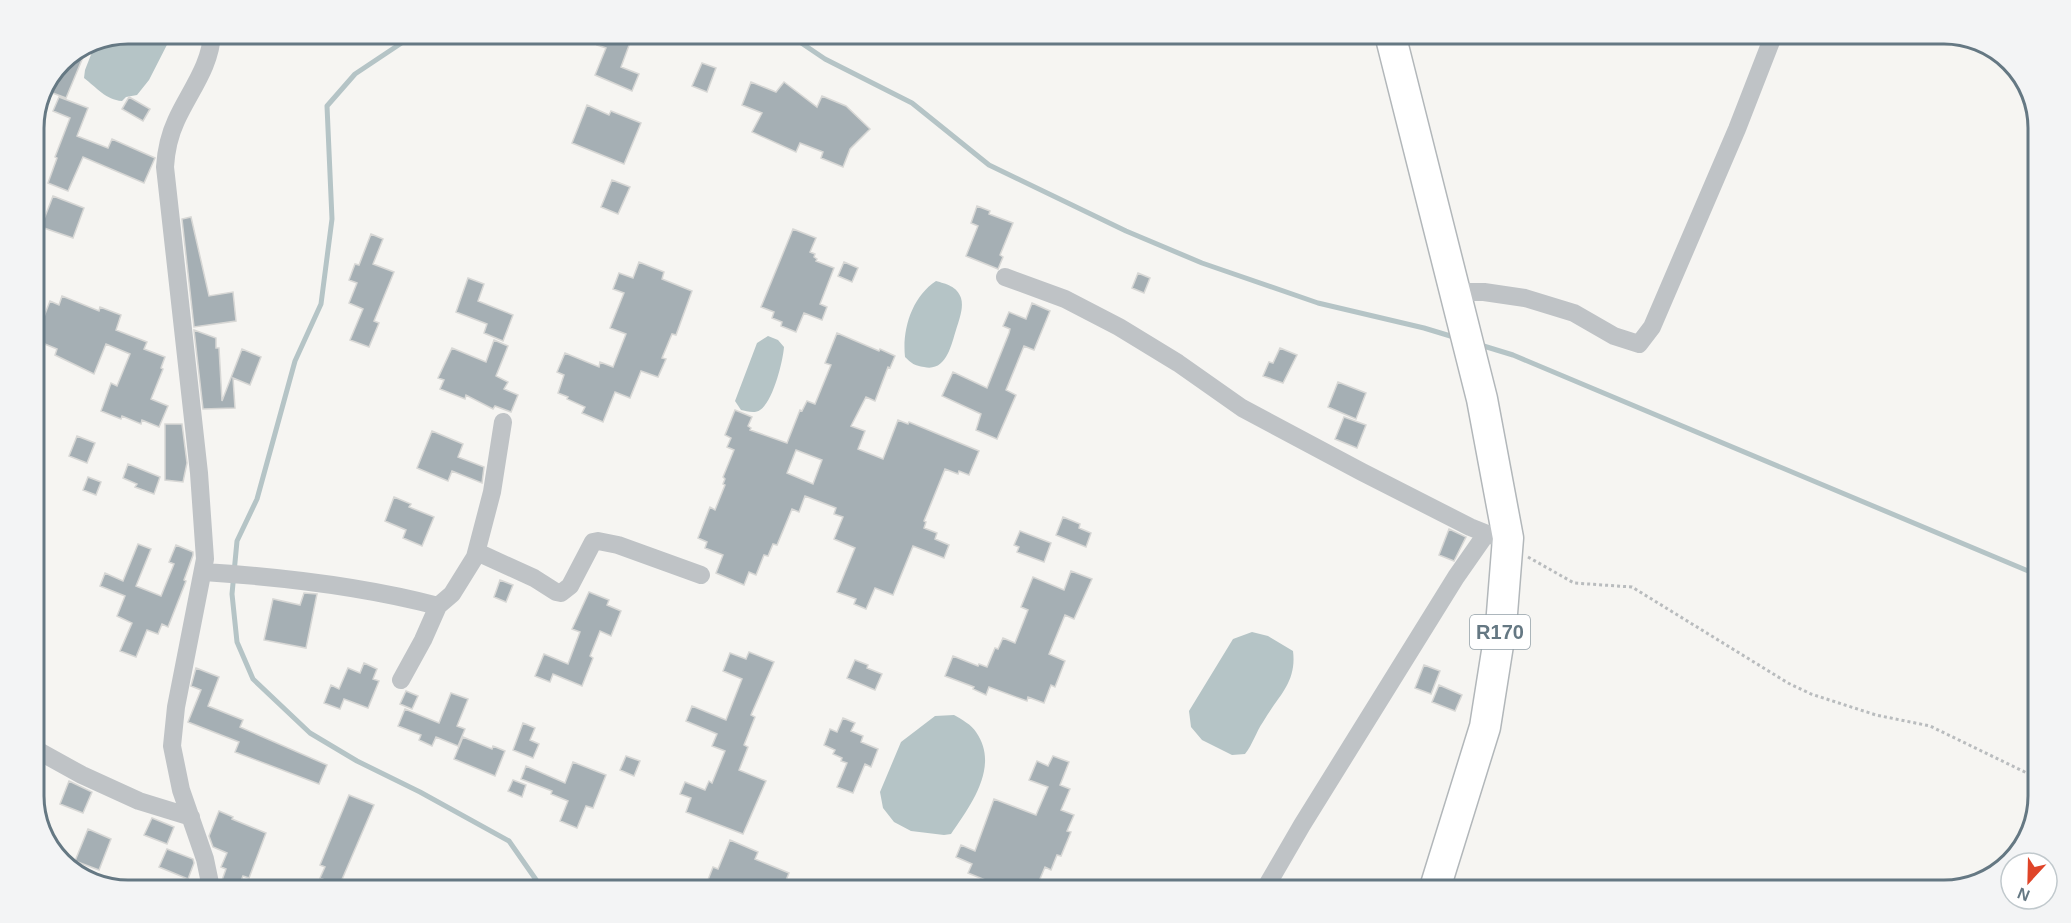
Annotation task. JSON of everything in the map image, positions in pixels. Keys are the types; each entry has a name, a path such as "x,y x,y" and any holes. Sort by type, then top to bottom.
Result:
{"main road":[{"name":"R170","path":"1392,44 1482,399 1501,540 1501,626 1485,727 1437,880"}],"street":[{"path":"209,44 200,79 176,121 167,146 165,167 198,462 205,559 210,573 176,707 172,747 182,790 206,859 210,880"},
{"path":"1458,306 1484,292 1525,298 1574,313 1614,336 1639,344 1652,327 1737,129 1770,44"},
{"path":"1005,277 1065,299 1119,327 1178,363 1242,408 1362,472 1501,540 1456,577 1270,880"},
{"path":"401,680 438,606 452,594 468,572 477,552 492,492 503,422"},
{"path":"477,552 561,593 570,586 592,542 598,541 618,545 701,575"},
{"path":"210,573 275,578 392,595 438,606"},
{"path":"44,754 82,775 139,801 191,817"}],"path":[{"path":"1501,540 1574,583 1632,587 1788,683 1811,694 1876,715 1930,726 2028,774"}],"shaded area":[{"path":"167,44 149,80 137,95 126,97 122,101 106,96 84,78 85,70 95,50 111,45"},
{"path":"936,281 951,286 957,291 961,298 962,310 952,343 942,362 931,368 921,367 905,357 905,336 910,314 915,305"},
{"path":"768,336 778,340 784,347 773,390 765,406 760,410 753,412 741,410 735,401 757,343"},
{"path":"1252,632 1268,636 1293,651 1292,672 1285,689 1248,750 1245,754 1232,755 1202,740 1191,727 1189,711 1233,639"},
{"path":"954,715 972,727 983,745 984,772 980,785 967,811 951,834 911,831 894,822 883,808 880,792 901,742 935,716"}],"building":[{"path":"630,44 621,67 639,74 632,91 595,75 606,48 597,45"},
{"path":"83,57 66,98 51,92 52,90 72,64"},
{"path":"702,63 716,68 707,92 692,86"},
{"path":"751,82 776,92 784,82 817,107 822,96 846,106 870,129 850,149 843,167 821,158 823,152 800,143 796,152 752,132 762,113 742,105"},
{"path":"59,97 88,108 77,136 108,148 112,139 155,158 144,183 83,157 68,191 48,183 70,118 53,111"},
{"path":"129,97 150,109 143,121 122,109"},
{"path":"587,105 609,115 611,111 641,123 624,164 572,143"},
{"path":"612,180 630,187 618,214 601,207"},
{"path":"53,196 84,208 73,238 44,228 44,219"},
{"path":"977,206 990,211 989,214 1013,223 1000,255 1003,257 998,269 966,256 978,226 971,223"},
{"path":"191,217 209,296 233,292 236,321 194,327 182,219"},
{"path":"793,229 816,238 810,252 815,254 816,261 834,268 820,304 827,307 822,320 804,313 796,332 781,326 782,322 772,318 774,312 761,307"},
{"path":"371,234 383,239 373,264 394,272 374,321 379,323 369,347 350,340 363,309 349,303 357,283 349,280 355,264 359,265"},
{"path":"639,262 664,272 662,279 692,291 676,335 672,334 662,358 666,359 658,377 641,371 630,398 615,392 603,422 582,413 585,407 558,393 564,375 557,372 565,353 599,367 600,362 613,367 626,334 610,328 624,293 613,289 619,273 633,278"},
{"path":"844,262 858,268 852,282 838,276"},
{"path":"1138,273 1150,278 1144,293 1132,288"},
{"path":"468,278 484,284 478,301 513,315 503,341 484,333 487,324 456,312"},
{"path":"62,296 99,311 100,307 121,315 116,330 147,342 144,349 165,357 161,368 163,369 151,399 168,406 159,427 142,420 141,424 122,416 121,419 101,411 111,383 117,386 130,354 106,344 94,374 55,355 57,349 44,344 44,317 50,301 59,305"},
{"path":"1032,303 1050,311 1034,350 1024,346 1006,390 1016,395 997,439 976,430 981,414 942,396 953,372 987,388 1009,333 1010,329 1003,326 1009,312 1026,319"},
{"path":"194,330 216,338 216,348 219,348 222,401 242,349 261,357 250,385 233,378 235,408 203,409"},
{"path":"837,333 895,356 890,368 888,367 875,401 866,397 851,426 865,431 858,449 883,459 898,420 908,424 909,422 979,451 969,475 945,469 924,521 926,522 924,528 937,533 935,539 949,545 944,558 913,546 893,595 875,588 866,609 854,604 856,599 837,592 855,548 834,539 843,517 834,514 836,508 805,496 799,512 792,509 777,545 773,544 768,556 764,555 756,575 749,572 744,585 716,573 723,555 705,548 707,542 698,538 710,507 715,510 725,485 723,477 734,450 727,447 731,438 725,435 735,410 752,417 748,426 750,430 787,443 800,410 802,411 807,401 815,404 831,365 825,363","holes":["796,450 822,460 813,484 787,473"]},
{"path":"494,340 508,346 496,376 508,382 504,389 518,395 511,412 495,406 493,409 466,395 465,399 440,389 444,380 438,378 452,348 486,362"},
{"path":"1280,348 1297,355 1283,383 1263,376 1269,362 1273,363"},
{"path":"1338,382 1366,393 1356,419 1328,407"},
{"path":"1344,417 1366,425 1357,448 1335,439"},
{"path":"165,424 182,424 187,463 183,482 165,480"},
{"path":"432,431 463,444 458,457 484,467 482,483 452,471 448,481 417,468"},
{"path":"77,436 95,443 87,463 69,456"},
{"path":"128,464 160,477 154,494 135,487 137,484 123,478"},
{"path":"88,477 101,482 96,495 83,490"},
{"path":"394,497 411,504 409,507 434,517 422,546 403,538 406,530 385,521"},
{"path":"1063,517 1080,524 1079,528 1091,533 1086,547 1056,535"},
{"path":"1449,529 1466,537 1454,561 1439,555"},
{"path":"1020,531 1051,543 1044,562 1017,552 1019,547 1014,545"},
{"path":"138,544 151,549 136,586 161,596 174,564 169,562 176,545 193,552 193,555 184,580 186,581 168,627 162,624 158,634 147,630 136,657 120,651 132,623 117,616 125,596 100,586 105,573 123,581"},
{"path":"1071,571 1092,579 1074,619 1065,615 1049,654 1065,661 1055,687 1051,685 1044,703 1028,697 1027,701 989,687 986,695 973,689 974,687 945,676 953,656 978,666 979,664 987,667 995,648 998,649 1003,638 1015,643 1028,610 1021,607 1033,577 1064,590"},
{"path":"500,580 513,585 506,602 494,597"},
{"path":"589,592 609,600 607,605 621,611 611,636 600,631 582,686 553,674 550,682 535,676 544,654 568,664 580,632 572,629"},
{"path":"304,593 317,594 306,648 264,640 273,599 300,605"},
{"path":"749,652 774,662 751,715 755,717 744,745 748,747 739,770 766,781 743,834 686,812 691,798 680,794 685,782 705,790 709,781 712,783 725,751 712,746 717,734 686,721 692,706 726,720 742,679 723,671 730,653 746,659"},
{"path":"855,660 882,674 875,690 847,678"},
{"path":"364,663 377,669 373,679 379,681 368,708 344,699 340,709 324,703 331,685 339,689 348,668 360,673"},
{"path":"1424,665 1440,671 1431,694 1415,688"},
{"path":"196,668 219,677 208,706 243,720 240,727 327,765 319,784 235,752 239,742 188,722 201,690 191,686"},
{"path":"1439,685 1462,695 1455,711 1432,702"},
{"path":"406,691 418,696 412,709 400,704"},
{"path":"451,693 468,699 457,726 465,729 458,746 436,737 432,746 419,740 421,735 398,726 405,709 439,723"},
{"path":"843,718 855,723 851,731 863,736 861,742 878,749 871,767 865,764 853,793 837,787 847,763 833,754 835,750 824,745 830,729 837,732"},
{"path":"523,723 535,728 530,740 539,744 533,758 513,750"},
{"path":"463,737 492,749 493,746 505,751 495,776 454,759"},
{"path":"626,756 640,761 634,776 620,770"},
{"path":"1053,756 1069,762 1060,785 1070,789 1061,810 1074,815 1067,831 1071,832 1061,856 1057,855 1051,870 1045,867 1040,880 985,880 968,873 972,864 956,857 961,845 975,851 994,799 1036,815 1048,787 1029,780 1037,761 1048,766"},
{"path":"573,762 606,775 593,808 586,806 577,828 560,821 568,801 551,794 552,791 521,779 526,766 565,783"},
{"path":"513,780 526,785 522,797 508,791"},
{"path":"69,781 92,792 83,813 60,804"},
{"path":"349,795 374,805 342,880 320,878 325,867 320,865"},
{"path":"219,811 266,833 249,878 243,876 241,880 222,880 226,869 221,867 227,853 213,847 209,836"},
{"path":"152,818 174,827 167,844 144,835"},
{"path":"88,829 111,839 99,870 75,861"},
{"path":"730,840 758,852 755,859 789,873 786,880 708,880 713,867 718,869"},
{"path":"167,849 193,859 194,863 188,879 159,867"}],"waterway":[{"path":"400,44 355,74 327,106 332,219 321,304 295,361 257,499 237,541 232,594 237,642 253,679 310,733 357,761 420,792 509,841 536,880"},
{"path":"803,44 825,59 912,103 989,165 1126,231 1202,263 1318,303 1457,338"},
{"path":"1477,344 1513,355 2028,571"}]}
